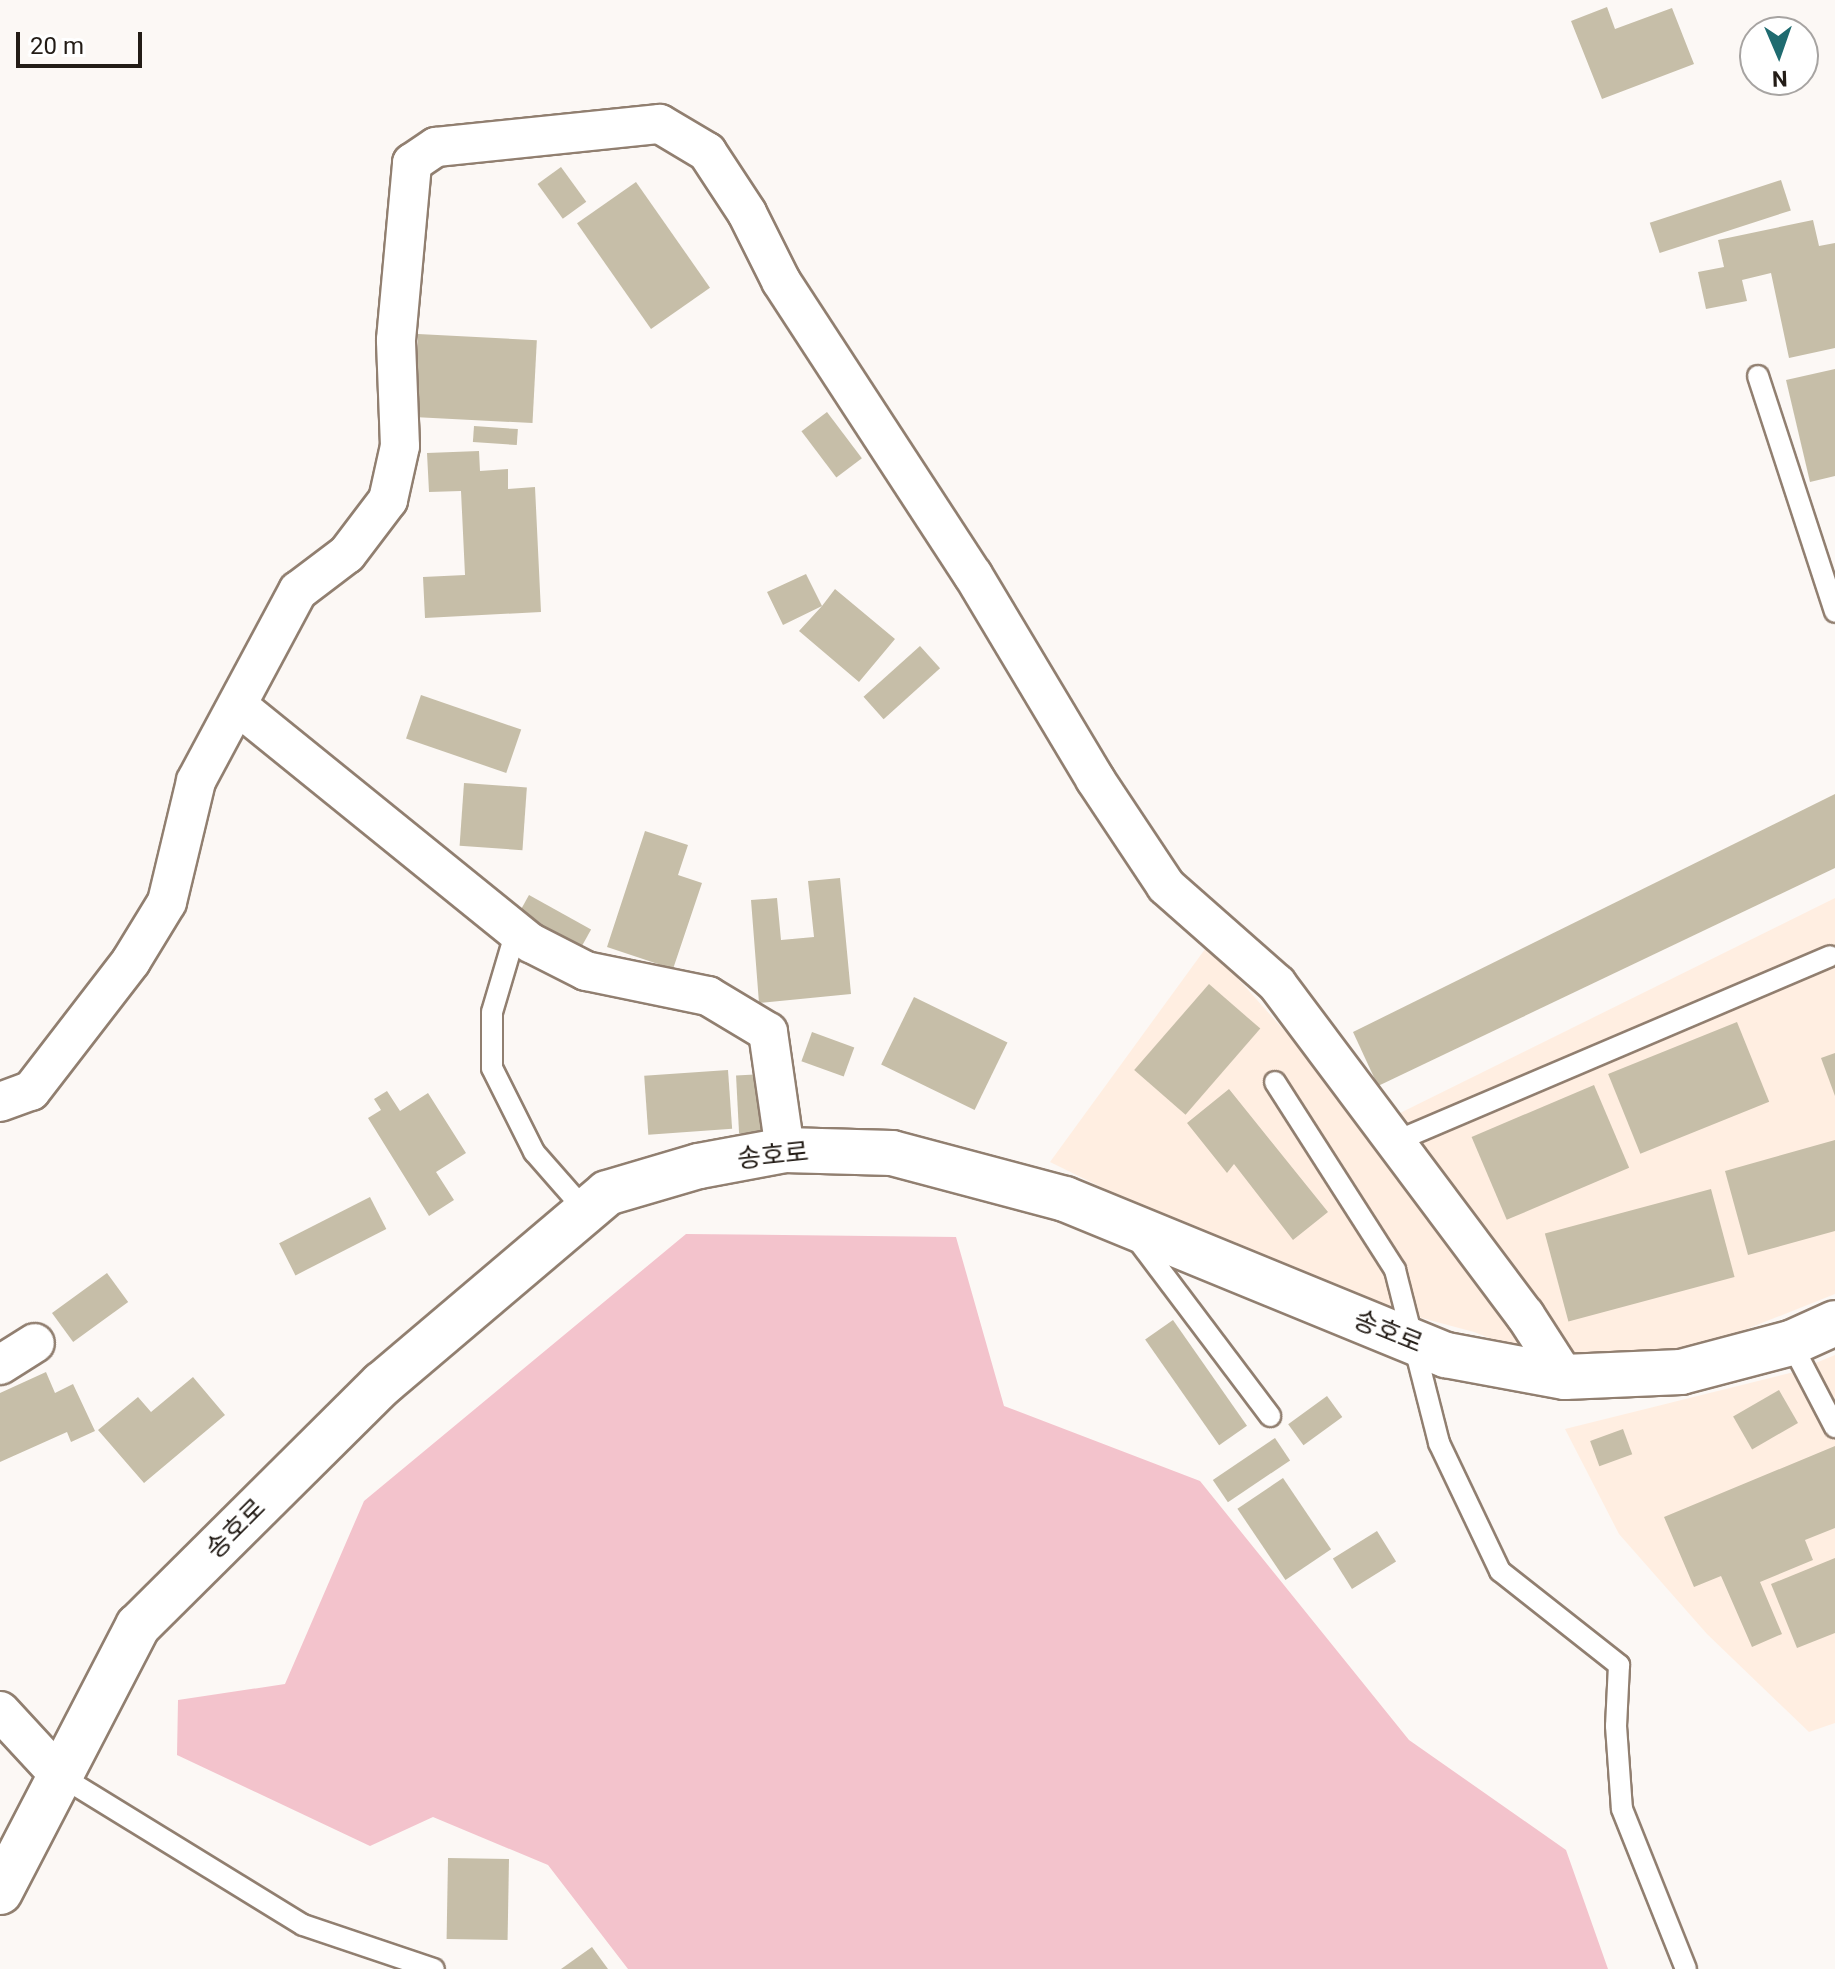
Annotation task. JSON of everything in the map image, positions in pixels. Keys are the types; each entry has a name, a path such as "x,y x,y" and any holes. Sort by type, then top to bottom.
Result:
{"main road":[{"name":"송호로","path":"0,1892 138,1626 382,1384 607,1193 699,1166 785,1150 892,1153 1065,1199 1446,1355 1565,1377 1681,1372 1791,1343 1835,1323"}],"street":[{"path":"0,1102 31,1091 131,961 167,902 196,781 298,591 347,554 388,500 400,446 396,340 412,163 436,147 660,124 707,152 747,213 781,281 973,575 1095,779 1166,886 1277,984 1392,1143 1525,1315 1565,1377"},
{"path":"238,706 516,931 586,971 708,996 768,1032 785,1150"},
{"path":"0,1365 35,1343"},
{"path":"0,1711 59,1775"}],"lane":[{"path":"1758,376 1835,612"},
{"path":"516,931 492,1012 492,1068 534,1152 585,1210"},
{"path":"1392,1143 1830,956"},
{"path":"1275,1082 1395,1270 1439,1443 1500,1571 1619,1665 1616,1726 1622,1809 1686,1969"},
{"path":"1127,1224 1172,1292 1270,1416"},
{"path":"1791,1343 1835,1427"},
{"path":"59,1775 303,1925 434,1969"}],"shaded area":[{"path":"1835,898 1835,1294 1699,1348 1558,1365 1474,1332 1302,1286 1050,1162 1208,945 1306,1055 1394,1116"},
{"path":"686,1234 956,1237 1004,1406 1200,1481 1409,1740 1566,1850 1608,1969 628,1969 548,1865 433,1817 370,1846 177,1755 178,1700 285,1684 364,1501"},
{"path":"1835,1355 1835,1723 1809,1732 1707,1634 1619,1534 1565,1429 1794,1372"}],"building":[{"path":"1607,7 1615,29 1672,8 1694,64 1602,99 1571,21"},
{"path":"561,167 586,202 563,219 538,184"},
{"path":"1781,180 1791,210 1660,253 1650,223"},
{"path":"636,182 710,288 651,329 577,223"},
{"path":"1813,220 1819,246 1835,243 1835,348 1789,358 1771,273 1742,280 1747,301 1706,309 1698,272 1724,267 1718,240"},
{"path":"418,334 537,340 532,423 414,417"},
{"path":"1835,369 1835,476 1810,482 1786,380"},
{"path":"827,412 862,458 836,478 801,431"},
{"path":"474,426 518,429 517,445 473,442"},
{"path":"479,451 480,471 508,469 508,489 535,487 541,612 425,618 423,577 465,575 461,491 429,492 427,453"},
{"path":"806,574 822,606 783,625 767,592"},
{"path":"835,589 895,639 859,682 799,631"},
{"path":"920,646 940,668 884,719 864,697"},
{"path":"421,695 521,730 506,773 406,738"},
{"path":"464,783 527,787 522,850 460,846"},
{"path":"1835,794 1835,868 1378,1086 1353,1032"},
{"path":"645,831 688,845 678,875 702,883 673,969 607,947"},
{"path":"840,878 851,994 759,1003 751,900 777,898 781,940 814,937 808,881"},
{"path":"529,895 591,929 580,950 518,915"},
{"path":"1209,984 1260,1029 1186,1115 1134,1070"},
{"path":"914,997 1007,1043 975,1110 881,1064"},
{"path":"1737,1022 1769,1102 1640,1154 1608,1074"},
{"path":"812,1032 854,1047 844,1077 801,1061"},
{"path":"1835,1053 1835,1096 1821,1058"},
{"path":"728,1070 732,1129 648,1135 644,1076"},
{"path":"765,1074 768,1132 739,1133 736,1076"},
{"path":"1594,1085 1629,1168 1507,1220 1472,1137"},
{"path":"1229,1089 1328,1212 1293,1240 1234,1164 1227,1173 1187,1123"},
{"path":"387,1091 400,1111 428,1093 466,1153 436,1172 454,1200 429,1216 368,1118 381,1110 374,1099"},
{"path":"1835,1140 1835,1231 1748,1255 1725,1171"},
{"path":"1711,1189 1735,1277 1568,1321 1545,1234"},
{"path":"370,1197 386,1229 295,1275 279,1243"},
{"path":"107,1273 128,1302 73,1342 52,1313"},
{"path":"1173,1320 1247,1426 1219,1445 1145,1340"},
{"path":"46,1372 55,1393 73,1384 95,1431 71,1442 67,1432 0,1462 0,1393"},
{"path":"193,1377 225,1415 144,1483 98,1430 138,1397 151,1412"},
{"path":"1779,1390 1798,1423 1752,1449 1733,1416"},
{"path":"1327,1396 1342,1417 1303,1445 1288,1424"},
{"path":"1623,1429 1632,1454 1599,1466 1590,1441"},
{"path":"1275,1438 1290,1460 1228,1502 1213,1480"},
{"path":"1835,1446 1835,1528 1805,1540 1813,1560 1760,1582 1782,1634 1752,1647 1721,1576 1694,1587 1664,1517"},
{"path":"1283,1478 1331,1549 1285,1580 1237,1509"},
{"path":"1377,1531 1396,1562 1352,1589 1333,1559"},
{"path":"1835,1558 1835,1633 1797,1648 1771,1584"},
{"path":"448,1858 509,1859 508,1940 447,1939"},
{"path":"592,1947 608,1969 561,1969"}]}
